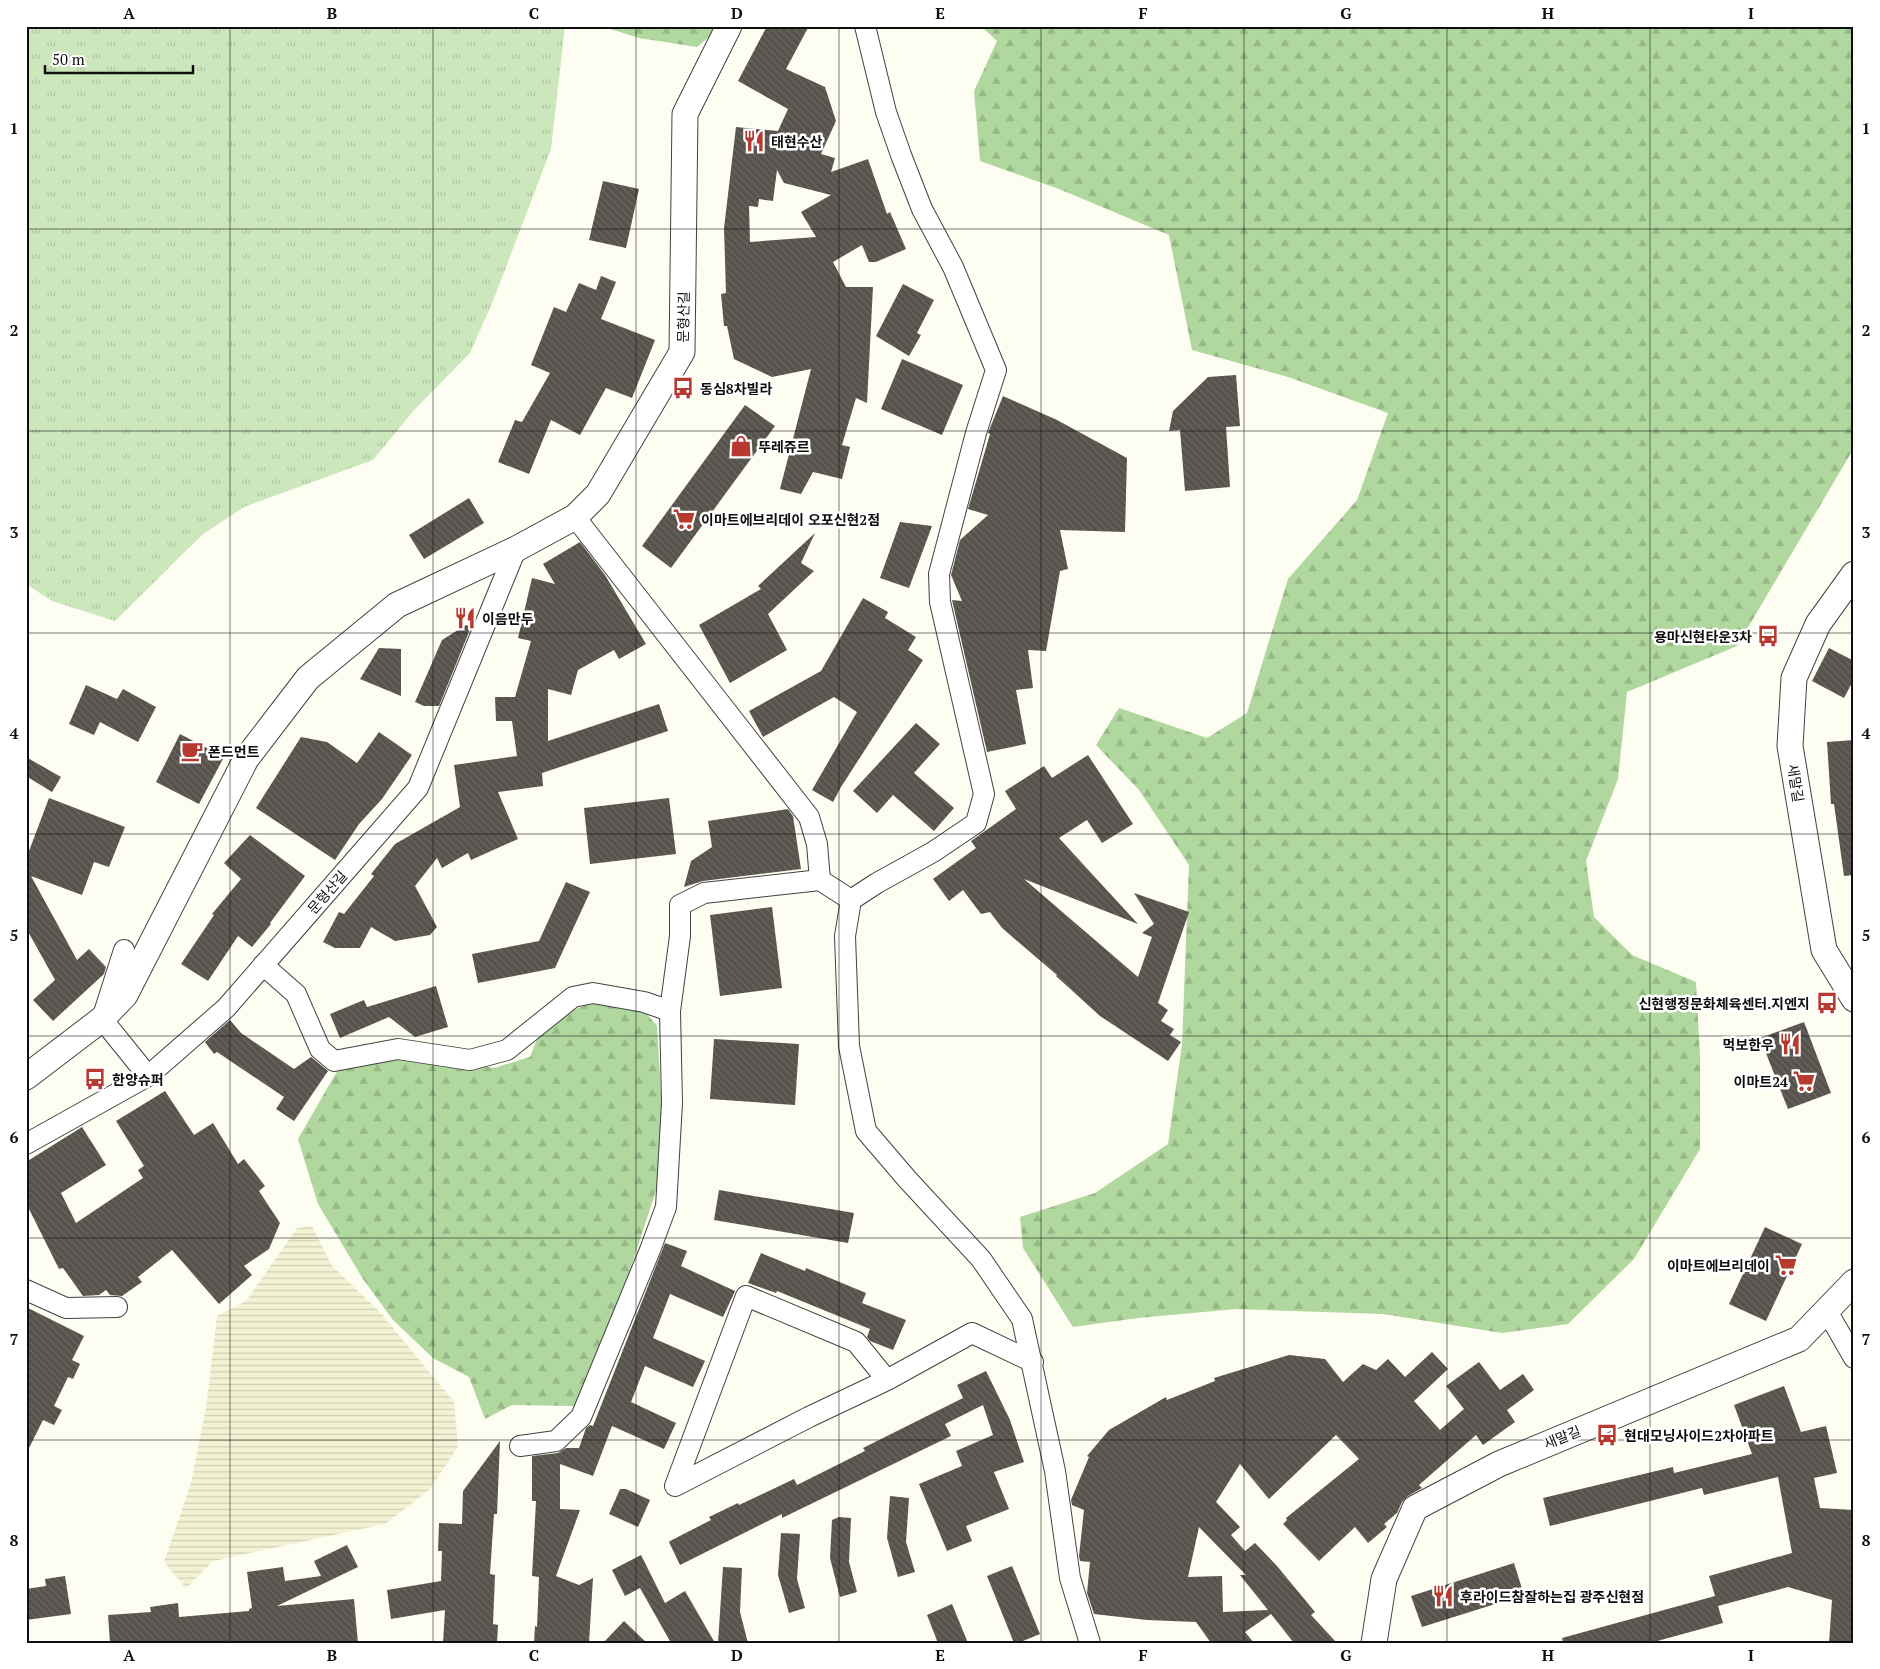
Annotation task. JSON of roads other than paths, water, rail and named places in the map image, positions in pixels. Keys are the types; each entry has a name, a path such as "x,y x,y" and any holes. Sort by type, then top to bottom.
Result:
{"street":[{"name":"문형산길","path":"26,1076 102,1018 125,995 246,759 308,678 397,605 516,549 575,518 598,494 682,352 686,114 730,26"},
{"path":"865,26 886,112 901,155 922,209 953,267 996,370 976,433 939,574 940,602 984,794 976,823 933,852 877,883 851,900 845,936 849,1046 866,1131 907,1179 981,1259 1022,1319 1033,1362 1055,1471 1070,1578 1090,1643"},
{"path":"575,518 809,817 817,844 820,880"},
{"name":"문형산길","path":"26,1144 148,1076 226,1008 418,788 516,549"},
{"name":"새말길","path":"1854,574 1818,624 1794,678 1790,746 1824,950 1854,999"},
{"path":"520,1446 556,1441 581,1417 666,1207 672,1102 670,1011 680,936 680,905 704,893 820,880 851,900"},
{"path":"124,950 102,1018 148,1076"},
{"path":"263,965 296,994 320,1049 334,1061 398,1049 470,1060 507,1050 573,997 593,993 644,1002 670,1011"},
{"name":"새말길","path":"1374,1643 1384,1579 1415,1508 1499,1464 1800,1339 1854,1282"},
{"path":"26,1290 66,1308 117,1307"},
{"path":"887,1380 856,1342 746,1296 675,1486 809,1417 887,1380 972,1333 1033,1362"},
{"path":"1827,1310 1854,1358"}],"place":[{"name":"태현수산","path":"754,141"},
{"name":"동심8차빌라","path":"683,388"},
{"name":"뚜레쥬르","path":"741,446"},
{"name":"이마트에브리데이 오포신현2점","path":"684,519"},
{"name":"이음만두","path":"465,618"},
{"name":"용마신현타운3차","path":"1768,636"},
{"name":"폰드먼트","path":"192,751"},
{"name":"신현행정문화체육센터.지엔지","path":"1827,1003"},
{"name":"먹보한우","path":"1790,1044"},
{"name":"한양슈퍼","path":"95,1079"},
{"name":"이마트24","path":"1804,1081"},
{"name":"이마트에브리데이","path":"1786,1265"},
{"name":"현대모닝사이드2차아파트","path":"1607,1435"},
{"name":"후라이드참잘하는집 광주신현점","path":"1443,1596"}]}
